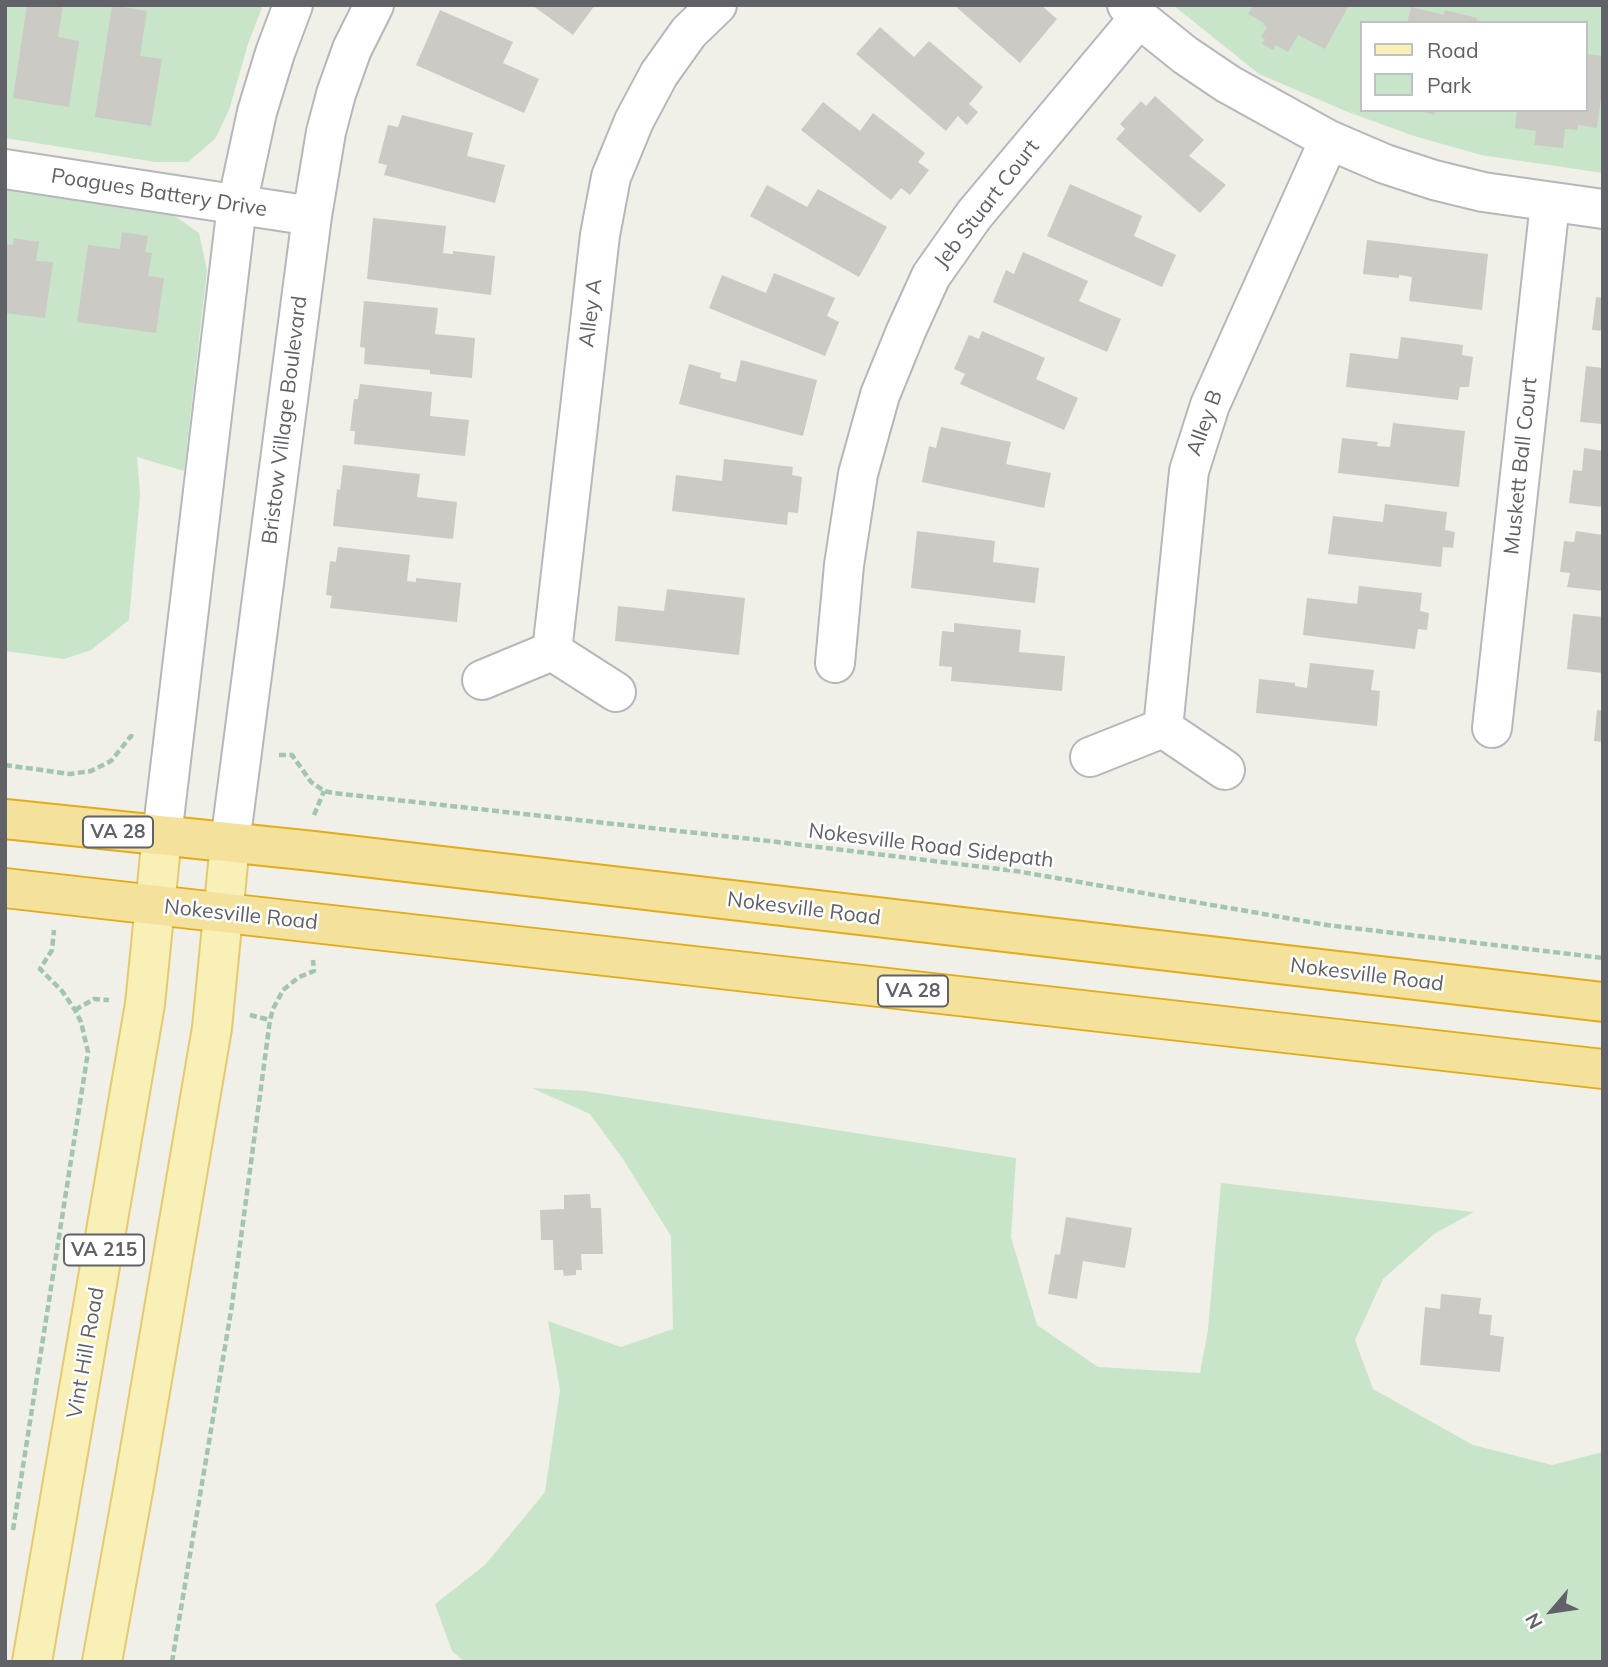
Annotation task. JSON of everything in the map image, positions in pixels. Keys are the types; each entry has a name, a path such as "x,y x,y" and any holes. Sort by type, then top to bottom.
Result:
{"highway":[{"name":"Nokesville Road","path":"5,819 1603,1002"},
{"name":"Nokesville Road","path":"5,888 1603,1069"}],"main road":[{"name":"Vint Hill Road","path":"33,1662 145,1004 162,836"},
{"name":"VA 215","path":"102,1662 212,1028 230,843"}],"street":[{"path":"162,836 237,205 257,112 293,5"},
{"name":"Bristow Village Boulevard","path":"230,843 312,216 326,132 335,94 352,49 374,5"},
{"name":"Alley A","path":"552,652 600,235 611,177 634,121 659,74 689,32 717,5"},
{"path":"1133,12 1185,55 1228,84 1329,140 1385,164 1434,180 1550,203 1603,209"},
{"name":"Jeb Stuart Court","path":"835,663 844,565 858,474 880,395 926,287 974,215 1133,12"},
{"name":"Alley B","path":"1163,728 1189,471 1210,405 1329,140"},
{"name":"Poagues Battery Drive","path":"5,169 312,216"},
{"name":"Muskett Ball Court","path":"1492,728 1550,203"},
{"path":"482,680 552,652 616,692"},
{"path":"1090,757 1163,728 1225,770"}],"path":[{"path":"5,765 85,773 111,761 131,736 142,739"},
{"path":"270,755 292,755 304,776 324,791 314,811"},
{"name":"Nokesville Road Sidepath","path":"324,791 1016,871 1326,925 1603,958"},
{"path":"12,1538 89,1052 75,1010 62,991 40,970 52,950"},
{"path":"173,1662 232,1305 270,1020 276,1000 283,990 299,977 314,971 312,953"},
{"path":"75,1010 94,999"},
{"path":"252,1016 270,1020"}],"green space":[{"path":"5,5 263,5 248,44 229,110 215,139 188,162 155,162 5,138"},
{"path":"1173,5 1603,5 1603,173 1481,155 1414,136 1348,112 1259,74"},
{"path":"5,187 169,212 199,233 207,270 184,471 137,457 140,494 129,620 91,650 64,659 5,651"},
{"path":"532,1088 585,1091 1016,1158 1011,1237 1037,1325 1098,1367 1200,1373 1208,1330 1221,1183 1474,1212 1434,1234 1383,1279 1355,1340 1373,1389 1473,1445 1552,1465 1603,1452 1603,1662 465,1662 452,1651 435,1604 485,1565 545,1492 560,1390 548,1321 621,1347 673,1329 671,1236 623,1159 590,1114"}],"building":[{"path":"27,5 63,5 58,37 79,41 69,107 13,98"},
{"path":"112,5 147,11 140,56 162,59 151,126 95,117"},
{"path":"532,5 595,5 573,35"},
{"path":"954,5 1041,5 1057,19 1020,63"},
{"path":"1253,5 1349,5 1325,49 1298,35 1288,52 1276,45 1273,50 1262,44 1265,39 1261,37 1267,27 1248,14"},
{"path":"1411,7 1444,15 1445,10 1477,18 1476,21 1408,21"},
{"path":"440,10 513,42 503,63 539,79 524,113 416,65"},
{"path":"880,27 914,57 929,41 983,87 969,104 978,112 967,125 958,116 946,131 856,54"},
{"path":"1587,54 1603,56 1603,83 1597,128 1578,125 1577,130 1565,129 1563,148 1534,145 1536,131 1515,128 1517,112 1587,112"},
{"path":"1155,96 1204,140 1189,156 1226,185 1200,213 1116,139 1125,129 1120,124 1141,101 1146,106"},
{"path":"823,102 860,131 873,113 925,153 918,162 929,170 910,195 901,188 891,200 801,130"},
{"path":"402,115 473,133 467,156 505,165 495,203 384,175 387,165 378,163 388,125 398,127"},
{"path":"1070,184 1142,216 1134,236 1176,255 1162,287 1047,236"},
{"path":"767,185 807,207 818,189 887,227 859,277 750,216"},
{"path":"373,218 446,226 443,253 453,254 453,251 495,256 491,295 367,279"},
{"path":"122,232 148,236 145,252 152,253 148,276 164,278 156,333 77,322 88,245 120,249"},
{"path":"14,238 39,242 36,261 53,262 45,318 5,313 5,244 13,245"},
{"path":"1367,240 1488,254 1482,310 1409,301 1412,277 1363,274"},
{"path":"1023,252 1088,281 1079,301 1121,319 1107,352 993,302 1006,270 1014,274"},
{"path":"774,273 835,298 827,316 839,322 825,356 709,308 722,275 766,293"},
{"path":"1596,297 1603,298 1603,331 1592,330"},
{"path":"364,301 438,308 435,334 475,338 472,378 430,374 430,370 364,364 365,348 360,347"},
{"path":"982,331 1045,358 1036,379 1078,398 1064,430 960,384 965,374 954,369 969,335 979,339"},
{"path":"1401,337 1463,345 1462,355 1473,357 1469,387 1460,387 1458,400 1346,387 1350,353 1398,359"},
{"path":"741,360 817,380 803,436 679,404 689,364 721,373 720,378 736,382"},
{"path":"1586,366 1603,368 1603,424 1580,422"},
{"path":"360,384 432,392 430,416 469,420 465,456 354,444 355,431 350,431 354,399 358,399"},
{"path":"1393,423 1465,431 1459,487 1338,473 1342,438 1378,442 1377,446 1390,447"},
{"path":"941,427 1011,442 1006,464 1051,473 1044,508 922,482 929,446 936,448"},
{"path":"1584,448 1603,451 1603,507 1569,503 1573,470 1582,471"},
{"path":"724,459 793,467 792,475 802,477 798,513 788,512 787,525 672,511 676,475 722,481"},
{"path":"343,465 420,474 417,497 457,502 453,539 333,526"},
{"path":"1385,504 1447,512 1445,530 1455,532 1453,548 1443,547 1441,567 1328,554 1333,516 1383,522"},
{"path":"917,531 995,541 993,562 1039,568 1035,603 911,588"},
{"path":"1576,531 1603,535 1603,591 1567,587 1570,573 1560,572 1564,541 1574,542"},
{"path":"338,547 410,555 407,581 416,582 416,578 461,583 457,622 330,608 332,596 326,595 330,561 336,562"},
{"path":"1359,586 1422,593 1420,611 1429,613 1427,630 1418,629 1415,649 1303,635 1307,598 1357,604"},
{"path":"667,589 745,598 739,655 615,641 618,606 664,611"},
{"path":"1573,614 1603,617 1603,673 1567,669"},
{"path":"954,623 1021,630 1019,652 1065,656 1062,691 951,681 952,667 939,666 942,631 954,632"},
{"path":"1310,663 1374,670 1371,690 1380,691 1377,726 1256,713 1259,679 1295,683 1295,686 1307,688"},
{"path":"1597,710 1603,711 1603,742 1594,741"},
{"path":"590,1194 591,1208 601,1208 603,1254 581,1254 582,1270 576,1270 576,1275 564,1276 563,1270 554,1270 553,1240 541,1240 540,1210 564,1209 564,1195"},
{"path":"1066,1217 1132,1228 1125,1268 1083,1261 1077,1299 1048,1294 1055,1254 1060,1255"},
{"path":"1441,1294 1481,1298 1479,1314 1492,1315 1490,1335 1504,1337 1500,1372 1420,1365 1425,1307 1440,1309"}]}
